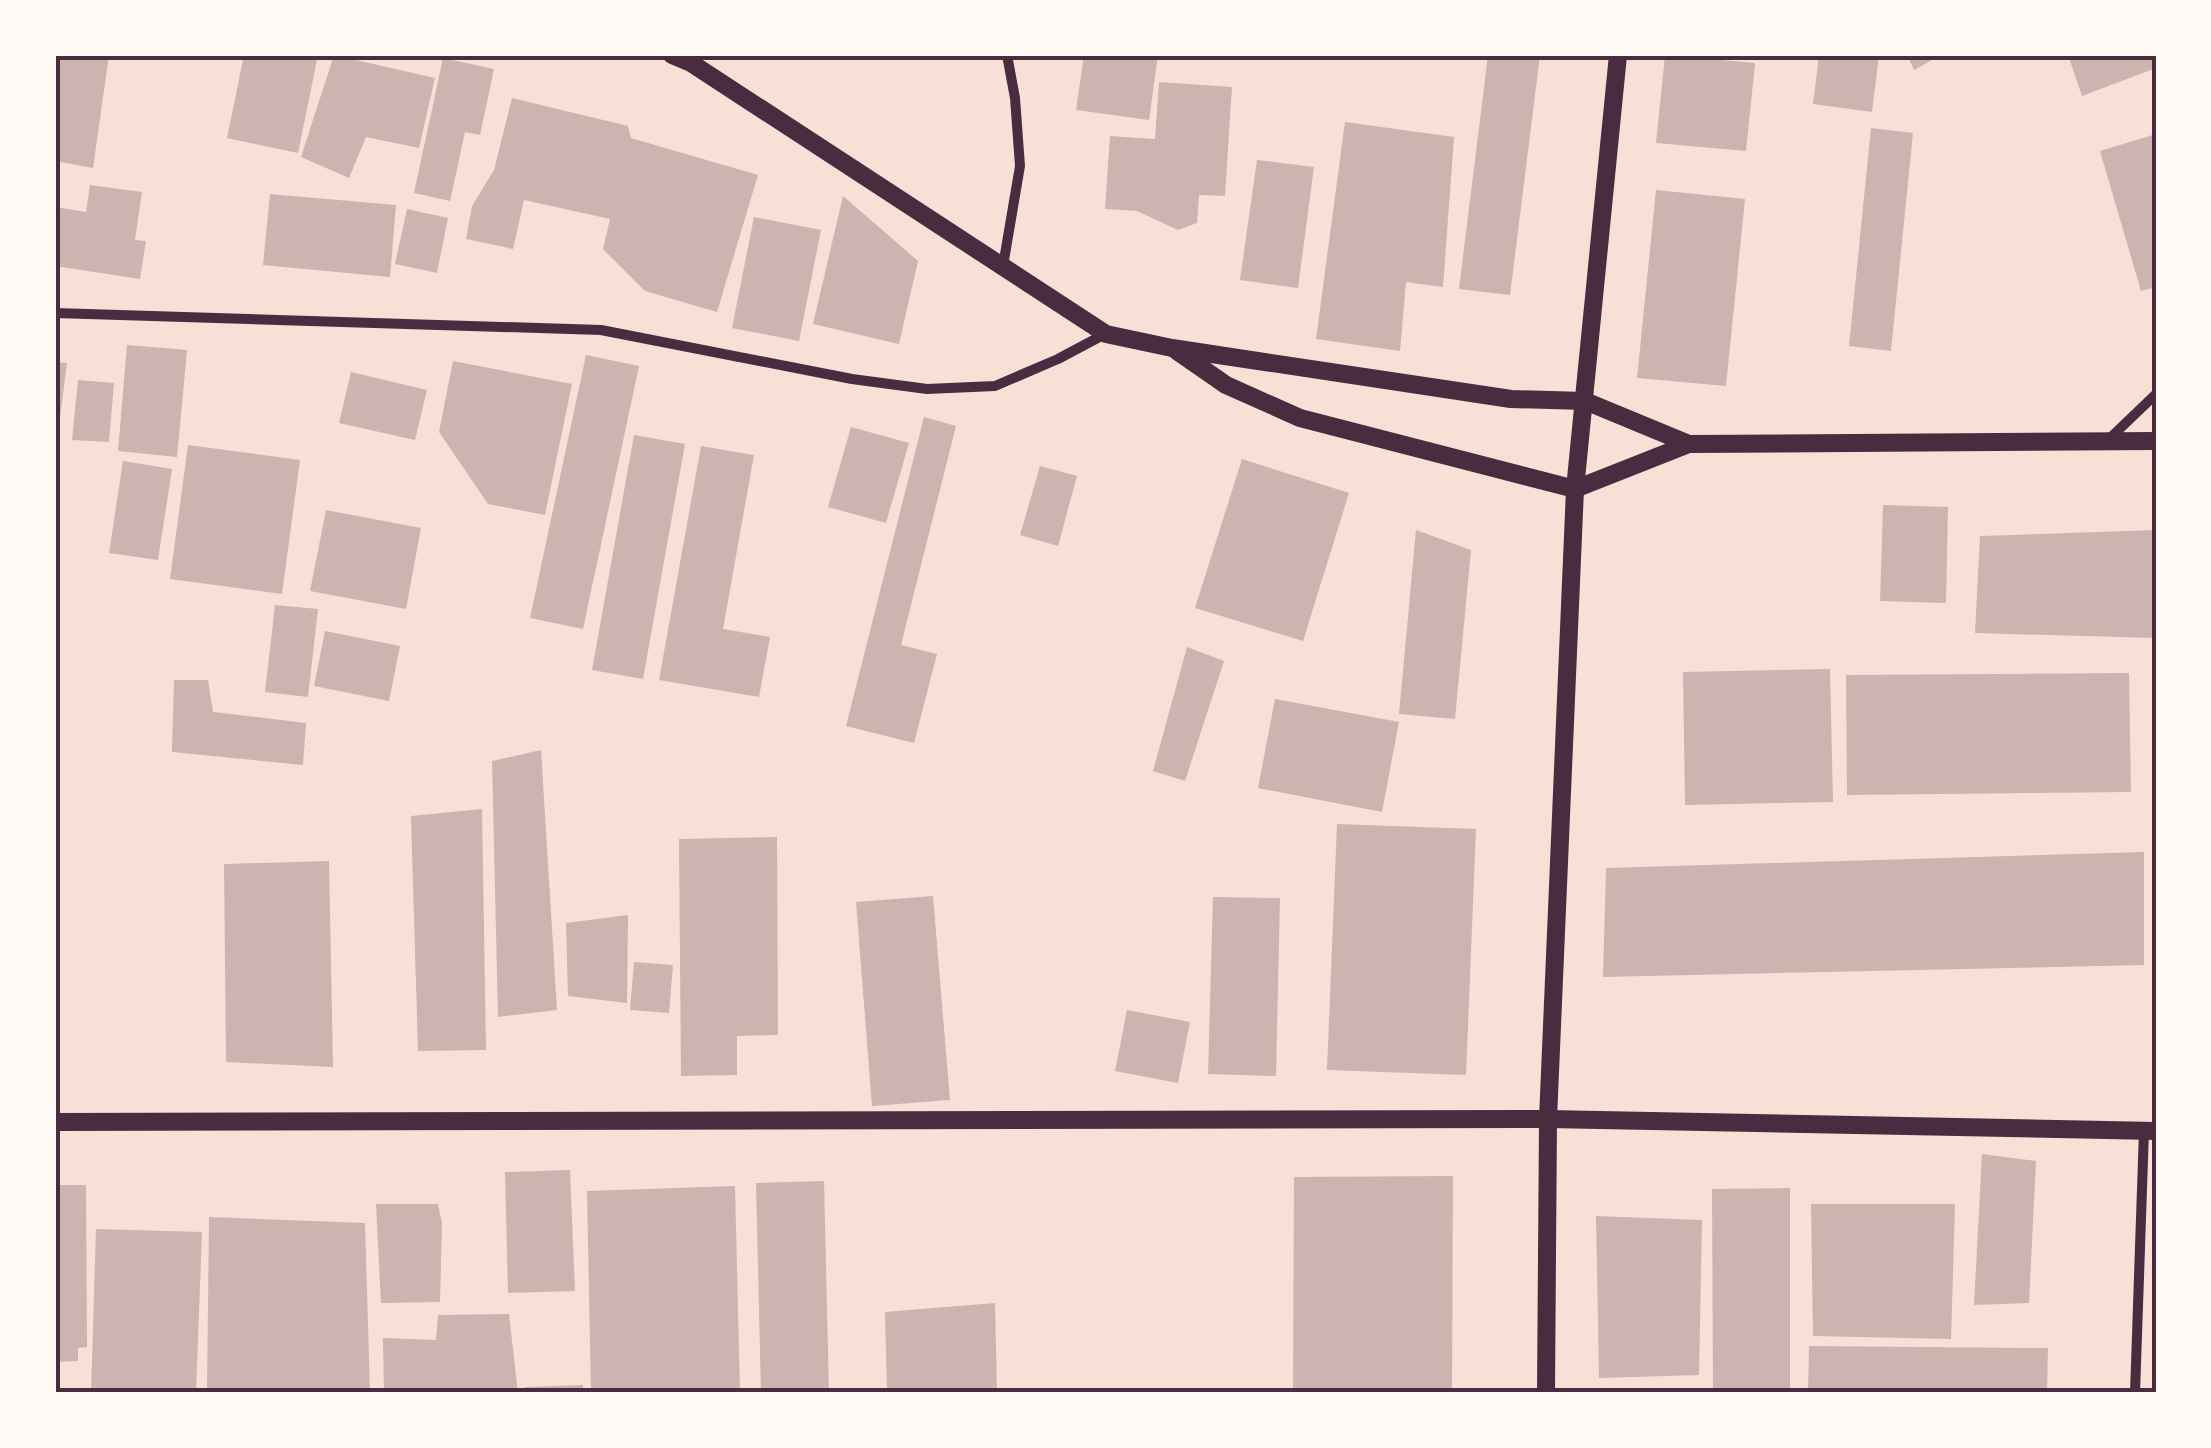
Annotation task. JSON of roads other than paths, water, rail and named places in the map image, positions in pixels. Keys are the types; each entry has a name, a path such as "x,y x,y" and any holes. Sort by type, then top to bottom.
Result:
{"street":[{"path":"672,55 691,63 1106,334 1172,348 1512,399 1585,401 1689,444"},
{"path":"1004,266 1020,166 1016,98 1006,55"},
{"path":"1546,1393 1548,1119 1574,490 1618,55"},
{"path":"55,313 601,330 852,379 927,389 995,386 1106,334"},
{"path":"1172,348 1226,385 1300,418 1574,490 1689,444 2156,441"},
{"path":"2108,440 2156,394"},
{"path":"55,1122 1548,1119 2150,1131 2135,1393"}]}
